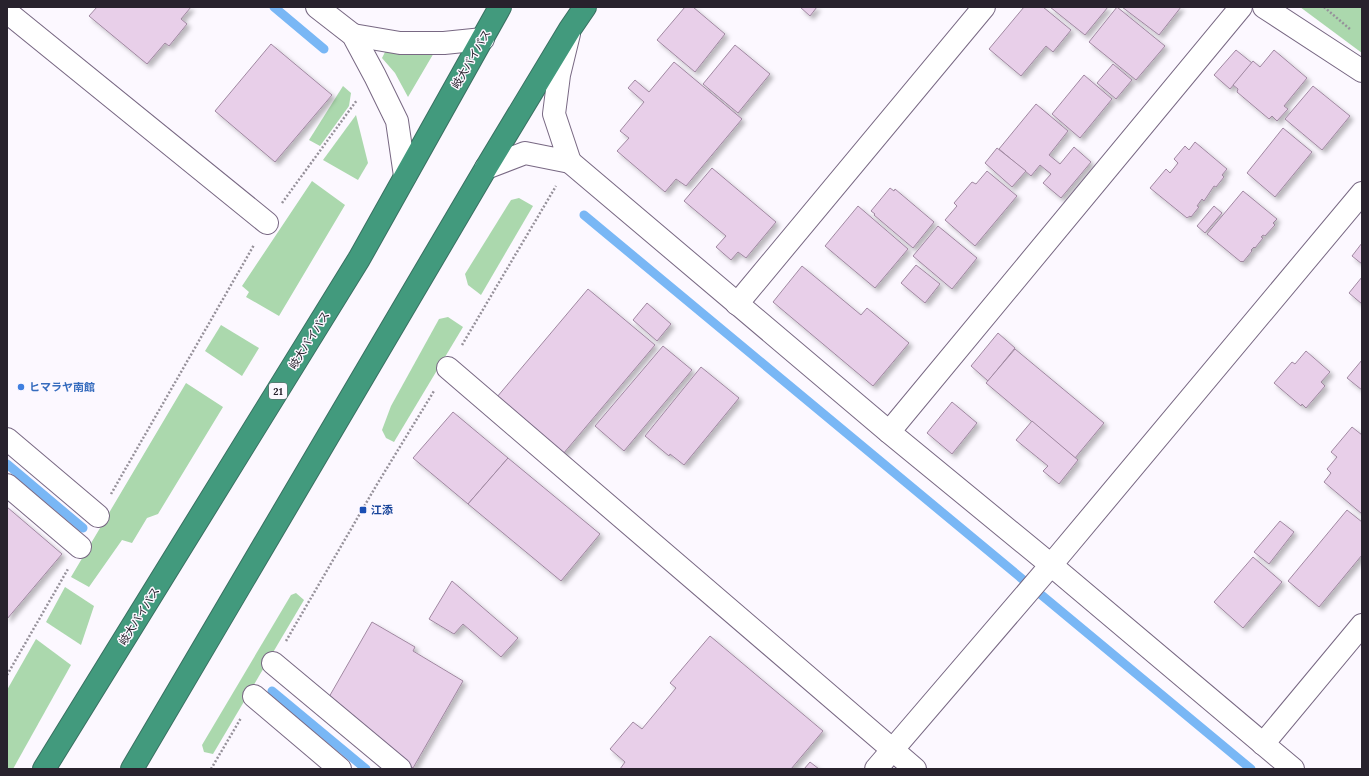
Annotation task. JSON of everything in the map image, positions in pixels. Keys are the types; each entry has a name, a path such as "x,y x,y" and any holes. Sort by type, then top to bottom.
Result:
{"highway":[{"name":"岐大バイパス","path":"44,769 359,259 500,7"},
{"path":"132,769 486,168 570,29 585,7"}],"street":[{"path":"317,7 353,36 397,121 405,176"},
{"path":"737,304 984,7"},
{"path":"889,432 1241,7"},
{"path":"1264,7 1362,72"},
{"path":"7,12 267,223"},
{"path":"570,29 559,75 554,114 570,162"},
{"path":"353,36 400,44 444,43 483,39"},
{"path":"486,168 525,153 570,162 889,432 1045,571 1293,769"},
{"path":"876,769 1045,571 1362,193"},
{"path":"448,368 915,769"},
{"path":"7,439 98,516"},
{"path":"7,485 80,547"},
{"path":"1263,744 1362,625"},
{"path":"273,662 400,769"},
{"path":"254,696 340,769"}],"path":[{"path":"1324,7 1351,30"},
{"path":"98,516 267,223 359,98 370,69"},
{"path":"273,662 376,486 570,162"},
{"path":"7,674 80,547"},
{"path":"211,769 254,696"}],"green space":[{"path":"1300,7 1362,7 1362,53"},
{"path":"388,46 435,51 408,97 395,73 382,58"},
{"path":"343,86 351,93 349,106 320,146 309,140"},
{"path":"356,115 368,163 358,180 323,160"},
{"path":"312,181 345,205 279,316 246,297 249,292 242,286"},
{"path":"519,198 533,206 481,295 468,285 465,274 511,200"},
{"path":"448,317 463,327 394,442 386,438 382,430 391,406 439,319"},
{"path":"221,325 259,348 242,376 205,351"},
{"path":"186,383 223,407 158,514 147,518 132,543 122,540 89,587 71,577"},
{"path":"65,587 94,606 81,645 46,622"},
{"path":"296,593 304,600 213,754 204,752 202,745 291,595"},
{"path":"36,639 71,665 13,769 7,769 7,690"}],"building":[{"path":"97,7 191,7 181,19 187,24 169,46 165,43 147,64 89,16"},
{"path":"685,7 693,7 725,34 695,72 657,40"},
{"path":"800,7 817,7 810,16"},
{"path":"1024,7 1043,7 1071,30 1053,52 1046,46 1021,76 989,49"},
{"path":"1050,7 1108,7 1085,35"},
{"path":"1117,7 1165,46 1136,80 1089,42"},
{"path":"1122,7 1181,7 1159,35"},
{"path":"271,44 332,95 275,162 215,111"},
{"path":"735,45 770,74 738,113 703,84"},
{"path":"1236,50 1252,63 1230,89 1214,75"},
{"path":"1274,50 1307,78 1284,106 1288,109 1277,121 1272,116 1269,119 1237,92 1238,89 1233,85 1253,61 1260,67"},
{"path":"674,62 742,119 686,186 676,179 665,192 617,151 629,138 620,131 644,102 628,88 635,80 649,92"},
{"path":"1113,64 1132,80 1116,99 1097,83"},
{"path":"1084,75 1112,99 1080,138 1052,114"},
{"path":"1313,86 1350,116 1322,150 1285,119"},
{"path":"1036,104 1068,131 1049,155 1060,164 1074,147 1091,162 1061,198 1043,183 1051,174 1040,165 1031,176 999,149"},
{"path":"1283,128 1312,152 1275,197 1247,173"},
{"path":"1195,142 1227,169 1222,175 1224,177 1216,187 1214,186 1204,201 1202,199 1197,206 1199,207 1191,217 1190,216 1187,218 1150,188 1166,169 1170,173 1178,163 1174,159 1185,146 1189,150"},
{"path":"997,148 1026,171 1012,187 985,163"},
{"path":"712,168 776,222 746,258 738,252 731,260 716,247 726,236 684,201"},
{"path":"987,171 1017,196 975,246 945,220 957,206 954,203 972,182 976,184"},
{"path":"890,188 894,191 895,189 934,222 913,248 871,211"},
{"path":"1243,191 1277,219 1273,223 1275,225 1265,236 1263,235 1261,237 1263,238 1255,248 1254,247 1251,250 1252,251 1243,262 1241,262 1207,234"},
{"path":"858,206 908,249 875,288 825,246"},
{"path":"1214,206 1222,213 1205,233 1197,226"},
{"path":"938,226 977,258 952,289 913,256"},
{"path":"1362,243 1362,264 1352,256"},
{"path":"916,265 940,284 925,303 901,283"},
{"path":"802,266 861,315 867,308 909,343 873,386 773,302"},
{"path":"1362,277 1362,304 1349,293"},
{"path":"588,289 655,345 563,454 497,397"},
{"path":"647,303 671,324 657,341 633,320"},
{"path":"998,333 1015,348 988,381 971,366"},
{"path":"663,346 692,370 624,451 595,426"},
{"path":"1015,349 1104,423 1075,458 986,383"},
{"path":"1306,351 1330,372 1321,382 1325,386 1306,408 1302,404 1301,406 1274,383 1292,362 1295,364"},
{"path":"1362,360 1362,390 1347,378"},
{"path":"701,367 739,398 684,465 670,454 669,456 645,436"},
{"path":"952,402 977,423 952,454 927,433"},
{"path":"453,412 508,458 468,504 413,458"},
{"path":"1032,421 1078,460 1059,484 1043,471 1048,466 1016,440"},
{"path":"1352,427 1362,435 1362,514 1324,482 1331,473 1327,469 1337,457 1331,452"},
{"path":"508,458 600,534 561,581 468,504"},
{"path":"7,507 62,554 7,619"},
{"path":"1347,510 1362,522 1362,555 1319,607 1288,581"},
{"path":"1280,521 1294,532 1269,564 1254,552"},
{"path":"1253,557 1282,582 1243,628 1214,602"},
{"path":"452,581 518,638 501,657 463,624 454,634 429,619"},
{"path":"372,622 415,647 413,651 463,681 413,768 329,697"},
{"path":"710,636 823,731 791,769 620,769 625,762 610,749 633,722 642,729 676,688 670,683"},
{"path":"810,762 819,769 804,769"}],"waterway":[{"path":"274,7 324,49"},
{"path":"584,215 1251,769"},
{"path":"7,464 83,528"},
{"path":"272,691 366,769"}],"place":[{"name":"ヒマラヤ南館","path":"21,387"},
{"name":"江添","path":"363,510"}]}
